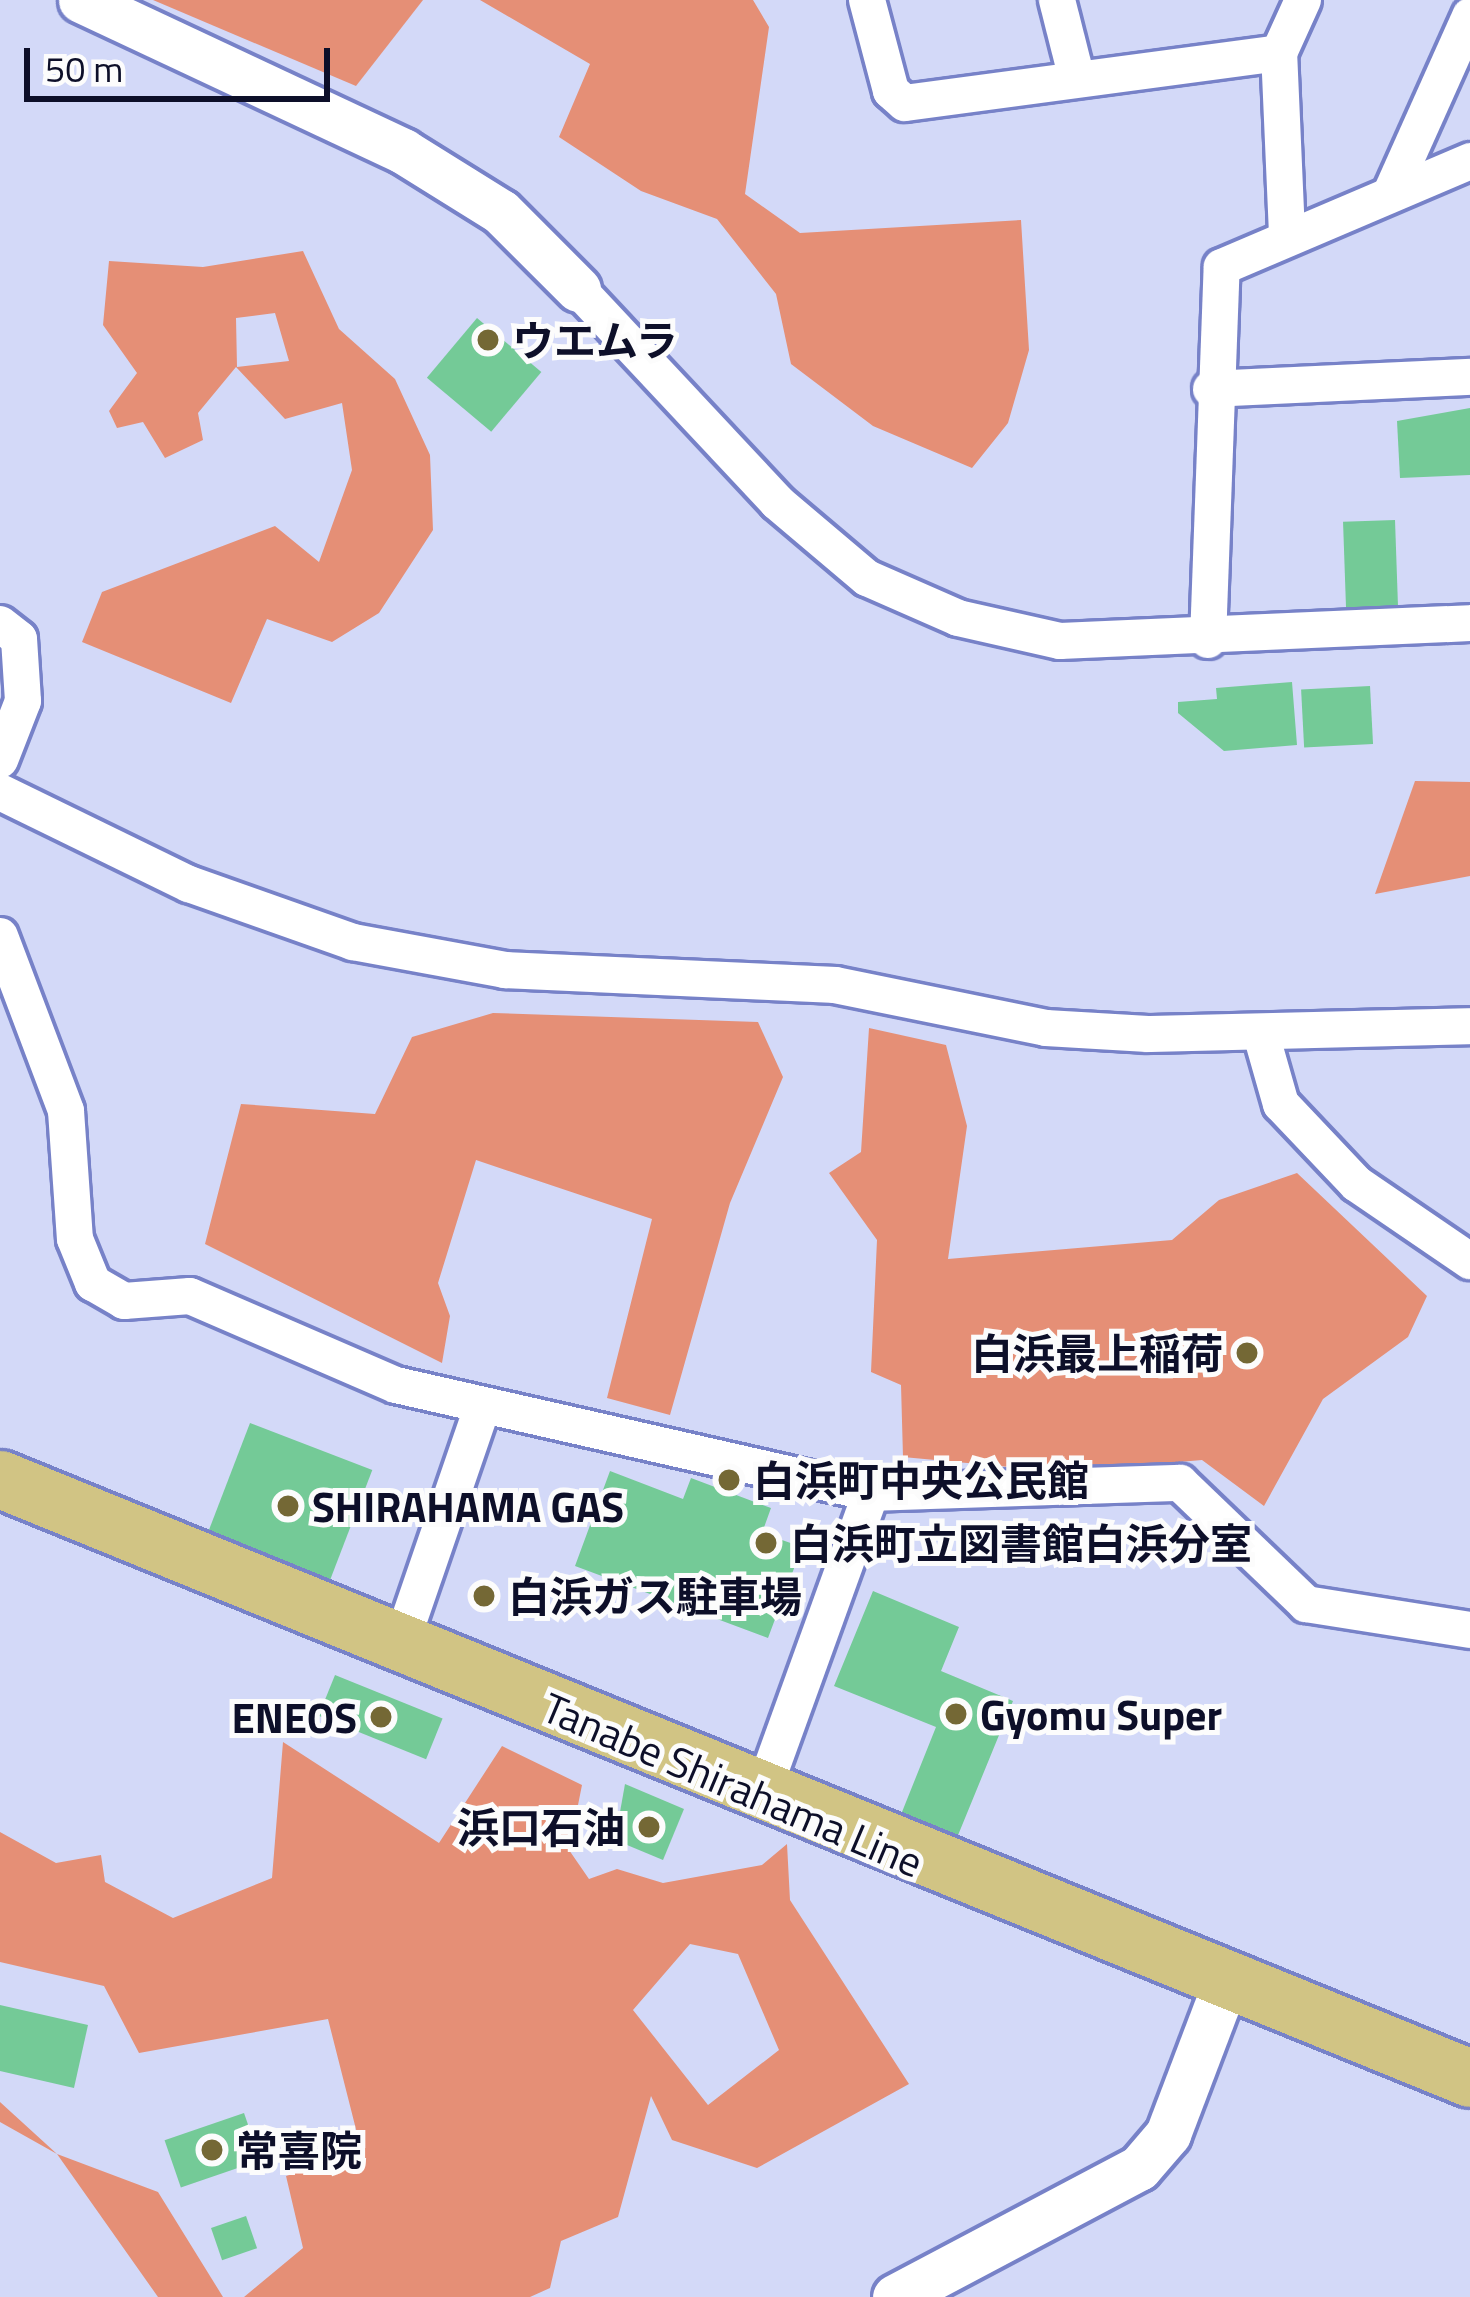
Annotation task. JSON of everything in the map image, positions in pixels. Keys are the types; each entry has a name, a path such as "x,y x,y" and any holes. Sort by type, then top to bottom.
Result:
{"main road":[{"name":"Tanabe Shirahama Line","path":"0,1479 762,1794 1470,2078"}],"street":[{"path":"81,0 403,151 501,212 778,502 867,578 958,618 1060,641 1208,640 1470,623"},
{"path":"867,0 891,91 905,103 1076,75 1279,53"},
{"path":"1057,0 1076,75"},
{"path":"1287,234 1279,53 1303,0"},
{"path":"1391,193 1470,16"},
{"path":"1208,640 1210,389 1222,267 1287,234 1470,161"},
{"path":"1210,389 1470,376"},
{"path":"0,624 19,639 23,701 0,760"},
{"path":"0,792 188,884 353,942 505,970 835,985 1046,1028 1262,1034 1470,1026"},
{"path":"0,937 66,1111 75,1239 94,1283 124,1301 190,1296 238,1310 310,1355 482,1408 871,1493 1180,1483 1232,1521 1260,1567 1306,1604 1470,1630"},
{"path":"1262,1034 1281,1104 1357,1184 1470,1261"},
{"path":"400,1646 482,1408"},
{"path":"762,1794 871,1493"},
{"path":"899,2296 1139,2168 1168,2134 1226,1981"}],"shaded area":[{"path":"153,0 423,0 356,86"},
{"path":"480,0 753,0 769,27 745,194 800,233 1021,220 1029,350 1008,423 972,468 873,426 791,364 776,294 717,219 641,191 559,137 590,64"},
{"path":"303,251 339,329 395,379 430,455 433,530 379,613 332,642 267,619 231,703 82,642 102,592 275,526 319,562 352,470 342,403 285,419 236,367 198,413 203,440 165,458 143,422 117,428 109,411 137,373 103,325 109,261 203,267","holes":["275,313 289,361 237,367 236,318"]},
{"path":"1415,781 1470,782 1470,876 1375,894"},
{"path":"493,1013 758,1022 783,1077 730,1203 670,1415 607,1398 652,1219 476,1160 438,1283 450,1316 442,1363 205,1244 241,1104 375,1114 412,1037"},
{"path":"869,1028 946,1045 967,1126 948,1259 1172,1240 1219,1200 1297,1173 1427,1296 1408,1337 1323,1399 1264,1506 1202,1460 1064,1472 903,1457 901,1385 871,1372 877,1240 829,1173 861,1152"},
{"path":"283,1742 439,1843 502,1746 582,1785 569,1850 589,1879 617,1869 663,1883 762,1865 787,1844 790,1900 909,2084 757,2168 672,2140 651,2096 618,2217 561,2241 550,2288 530,2297 244,2297 303,2248 286,2176 362,2153 328,2019 139,2053 104,1986 0,1962 0,1832 56,1863 101,1855 105,1882 173,1918 272,1878","holes":["690,1944 738,1954 779,2050 708,2105 633,2010"]},
{"path":"0,2102 57,2154 0,2122"},
{"path":"57,2154 158,2192 223,2297 158,2297"}],"building":[{"path":"477,318 541,372 491,432 427,378"},
{"path":"1470,408 1470,475 1400,478 1397,421"},
{"path":"1395,520 1398,609 1346,611 1343,522"},
{"path":"1292,682 1297,745 1224,751 1178,713 1178,702 1217,699 1216,688"},
{"path":"1370,686 1373,744 1304,748 1301,690"},
{"name":"SHIRAHAMA GAS","path":"250,1423 372,1470 326,1590 204,1543"},
{"path":"610,1471 683,1499 691,1478 771,1508 762,1533 802,1547 768,1638 575,1566"},
{"name":"Gyomu Super","path":"873,1591 959,1627 941,1671 1013,1701 954,1845 898,1822 936,1727 834,1686"},
{"name":"ENEOS","path":"335,1675 443,1718 426,1759 319,1716"},
{"name":"浜口石油","path":"625,1784 684,1809 663,1860 615,1840"},
{"path":"0,2005 88,2025 74,2088 0,2071"},
{"name":"常喜院","path":"244,2113 260,2160 181,2188 165,2140"},
{"path":"246,2216 257,2248 222,2260 211,2228"}],"place":[{"name":"ウエムラ","path":"488,340"},
{"name":"白浜最上稲荷","path":"1247,1353"},
{"name":"白浜町中央公民館","path":"729,1480"},
{"name":"SHIRAHAMA GAS","path":"288,1506"},
{"name":"白浜町立図書館白浜分室","path":"766,1543"},
{"name":"白浜ガス駐車場","path":"484,1596"},
{"name":"Gyomu Super","path":"956,1714"},
{"name":"ENEOS","path":"381,1717"},
{"name":"浜口石油","path":"649,1827"},
{"name":"常喜院","path":"212,2150"}]}
